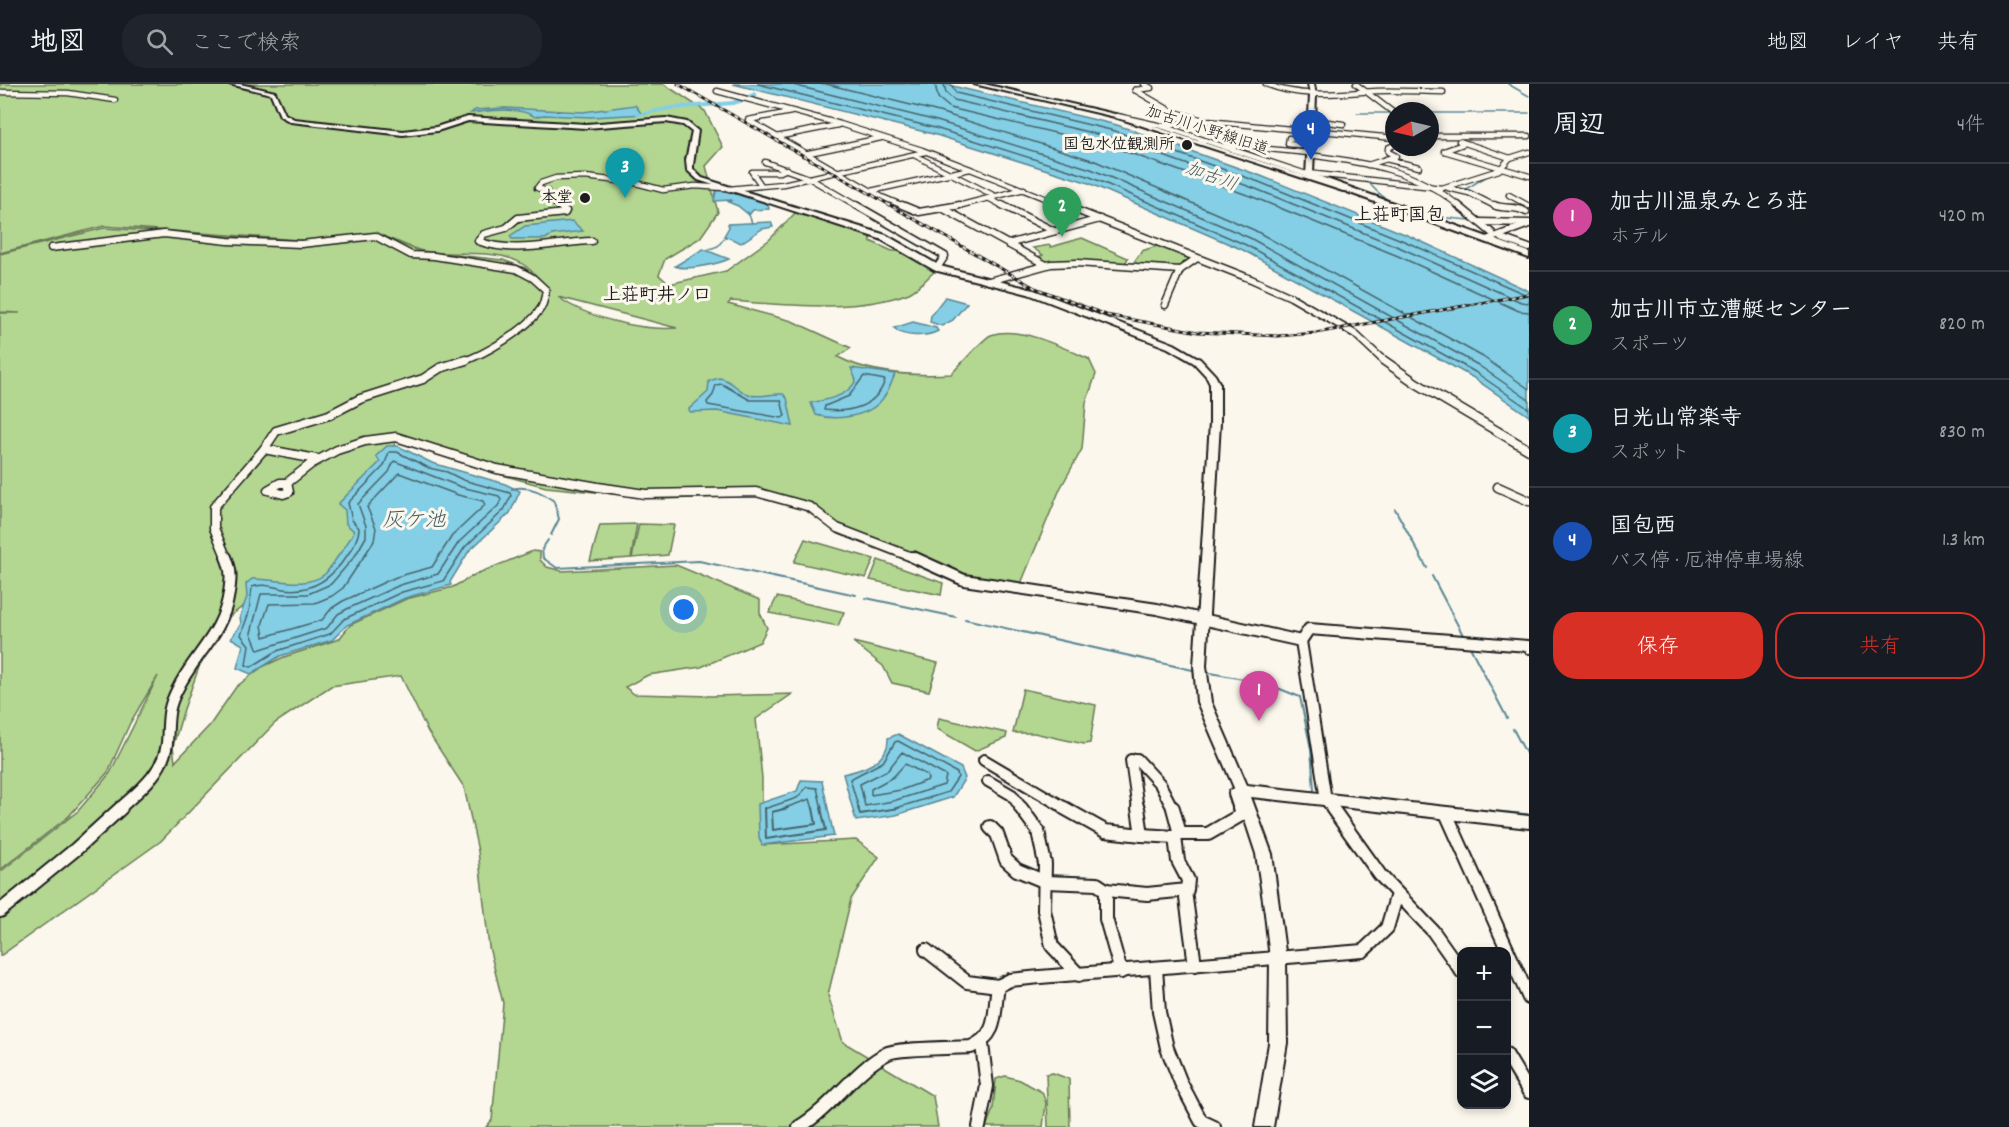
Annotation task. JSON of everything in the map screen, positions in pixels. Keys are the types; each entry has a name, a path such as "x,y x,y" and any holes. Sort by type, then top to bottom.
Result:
{"main road":[{"path":"1311,84 1313,95 1308,174 1357,194 1490,236 1529,255"}],"street":[{"path":"232,84 269,91 278,102 282,115 293,121 393,133 437,129 473,119 586,126 677,121 685,123 695,131 695,146 690,159 690,170 700,179 882,237 937,268 1030,292 1171,346 1197,361 1215,384 1215,423 1200,666 1204,702 1242,790 1264,854 1278,958 1278,1043 1264,1127"},
{"name":"加古川小野線旧道","path":"977,84 1117,116 1357,194"},
{"path":"1144,84 1151,88 1135,90 1171,111 1207,121 1385,137"},
{"path":"1266,84 1285,93 1313,95 1443,92 1432,84"},
{"path":"1356,84 1385,106"},
{"path":"717,91 884,137 973,168 1251,279 1330,317 1358,336 1400,374 1472,414 1529,450"},
{"path":"0,92 68,93 115,100"},
{"path":"792,111 748,120 871,191 919,212 1024,189"},
{"path":"1117,116 1162,126 1308,174 1432,186 1468,192 1500,208 1522,208 1526,212"},
{"path":"1312,120 1343,124"},
{"path":"1162,126 1207,121"},
{"path":"1200,122 1212,128 1241,128"},
{"path":"776,137 840,124"},
{"path":"1277,127 1280,136 1289,138 1288,144 1407,175 1432,186 1479,222 1490,236 1529,223"},
{"path":"1439,136 1529,138"},
{"path":"1451,136 1464,145 1510,158"},
{"path":"804,153 884,137"},
{"path":"1516,137 1480,141 1444,151 1529,176"},
{"path":"1215,144 1309,149"},
{"path":"592,241 569,240 512,249 478,241 482,235 508,227 511,221 518,218 565,213 566,211 547,198 547,191 537,188 541,183 556,178 599,178 636,183 663,190 695,186 727,188 809,178 927,152"},
{"path":"1442,188 1501,168 1510,158 1529,152"},
{"path":"914,155 1054,231"},
{"path":"1370,166 1396,156"},
{"path":"1386,159 1419,167"},
{"path":"765,162 809,178 945,256 937,268"},
{"path":"1369,180 1370,166"},
{"path":"871,191 973,168"},
{"path":"760,185 752,172 780,172 787,169"},
{"path":"1509,195 1529,206"},
{"path":"944,208 1046,265"},
{"path":"1008,244 1100,219"},
{"path":"1479,222 1529,223"},
{"path":"0,911 76,849 146,784 159,768 167,746 168,710 178,687 216,633 227,606 232,572 214,528 213,507 264,449 276,431 329,415 360,399 423,379 440,368 467,360 494,346 537,314 543,306 546,290 533,278 516,269 441,258 435,255 411,255 404,253 387,240 375,236 301,244 228,241 185,235 155,235 51,248"},
{"path":"1501,238 1529,248"},
{"path":"1166,305 1180,270 1197,258"},
{"path":"989,281 1046,265 1077,263 1180,270"},
{"path":"287,483 316,459 346,446 396,437 496,469 598,487 645,494 756,492 810,507 837,528 888,546 964,580 1157,609 1300,641"},
{"path":"264,449 316,459"},
{"path":"1498,487 1529,501"},
{"path":"1457,966 1433,931 1397,894 1346,830 1326,800 1300,641 1309,629 1528,646 1529,648"},
{"path":"984,760 1016,776 1063,808 1083,817 1098,828 1116,833 1178,836 1208,834 1241,815 1234,794 1242,790 1529,822"},
{"path":"1142,835 1134,760 1155,775 1169,796 1177,816 1179,861 1188,879 1185,891 1195,965"},
{"path":"988,781 1012,795 1038,831 1043,845 1046,882 1044,910 1052,946 1079,975"},
{"path":"1446,813 1529,998"},
{"path":"990,827 997,834 1006,860 1022,872 1046,882 1097,884 1106,890 1147,894 1185,891"},
{"path":"1106,890 1104,898 1112,947 1121,972"},
{"path":"926,950 968,982 998,986 1010,980 1363,951 1386,928 1397,894"},
{"path":"1156,968 1156,999 1167,1052 1201,1121 1214,1127"},
{"path":"799,1127 813,1119 866,1069 889,1052 971,1047 982,1044 995,1026 995,998 998,986"},
{"path":"979,1127 986,1103 989,1075 982,1044"},
{"path":"1507,1055 1529,1092"}],"green space":[{"path":"0,84 664,84 705,111 723,147 706,166 718,212 700,238 665,259 659,275 669,284 726,271 769,240 797,211 871,235 870,241 892,251 907,251 934,272 909,293 867,303 821,306 731,301 728,304 792,321 851,348 838,357 864,367 893,373 951,374 987,337 1002,333 1028,335 1089,359 1096,374 1086,403 1082,449 1060,489 1020,586 936,572 842,535 800,507 762,496 663,499 546,487 396,441 360,528 328,578 265,590 218,625 203,656 173,746 175,762 210,725 236,687 262,667 284,657 339,639 350,625 406,599 453,587 476,574 533,551 540,552 540,560 547,567 562,571 676,565 760,600 760,613 767,628 760,642 701,667 648,675 625,687 634,694 711,696 792,694 756,719 762,778 762,845 856,840 879,857 851,899 828,995 843,1042 933,1096 938,1127 486,1127 492,1120 503,1003 489,947 478,851 464,787 428,732 401,676 331,686 275,723 161,841 0,956 0,872 78,811 110,773 158,676 130,723 108,772 69,816 0,870 0,313 20,313 0,312 0,254 104,228 312,241 104,226 0,253","holes":["439,253 489,254 514,259 535,274 551,291 525,268 503,260","558,297 677,328 632,325 599,317"]},
{"path":"1082,238 1128,258 1124,265 1046,262 1035,258 1043,255 1033,248 1050,245 1051,247"},
{"path":"1160,245 1192,258 1181,268 1131,266 1142,251"},
{"path":"637,524 631,558 590,561 600,525"},
{"path":"639,524 674,525 668,555 632,558"},
{"path":"805,539 874,559 866,578 794,562"},
{"path":"878,560 943,583 941,595 870,580"},
{"path":"777,597 844,612 838,626 769,613"},
{"path":"853,642 938,663 929,691 892,683 883,666"},
{"path":"1023,689 1096,705 1090,743 1084,744 1034,733 1013,733"},
{"path":"939,718 1007,733 1006,738 975,751 939,730 937,728"},
{"path":"1053,1073 1069,1079 1070,1127 1048,1127 1046,1074"},
{"path":"1005,1076 1020,1080 1042,1092 1046,1103 1043,1127 986,1127 993,1109 996,1079"}],"water":[{"name":"加古川","path":"733,84 944,84 1117,125 1261,176 1407,235 1529,291 1529,416 1472,377 1243,250 1086,182 933,134"},
{"path":"635,105 641,113 647,114 535,117 513,110 471,113 475,110 505,108 583,112"},
{"path":"723,190 768,204 769,209 753,210 749,215 738,206 728,202 732,200 714,201 716,191"},
{"path":"572,221 583,231 552,235 545,239 512,239 510,236 525,226"},
{"path":"771,222 773,227 762,229 741,243 724,236 729,227 728,224"},
{"path":"703,249 729,259 710,265 675,266"},
{"path":"945,297 967,303 953,320 942,326 930,322 931,315"},
{"path":"913,322 936,328 938,331 915,336 903,334 894,328"},
{"path":"851,368 895,374 882,400 866,412 840,418 816,415 811,403 843,394 852,386 856,380"},
{"path":"719,378 749,395 783,394 787,398 793,426 717,411 690,412 689,409 708,392 709,381"},
{"name":"灰ケ池","path":"387,446 398,446 432,463 505,484 520,491 510,513 469,551 450,582 451,585 405,598 347,625 332,640 280,656 251,674 237,668 243,645 231,638 241,624 240,616 247,597 246,584 252,579 308,581 325,574 354,531 346,524 345,510 338,504 380,462 376,456"},
{"path":"898,734 961,768 965,778 953,797 896,815 856,821 843,774 873,764 884,753 888,738"},
{"path":"801,780 822,781 834,836 762,845 759,837 758,804 797,791"}],"waterway":[{"path":"1508,84 1529,96"},
{"path":"748,97 755,94"},
{"path":"639,114 670,108 733,103 741,100"},
{"path":"1357,113 1385,113"},
{"path":"1439,113 1529,113"},
{"path":"1464,190 1489,175"},
{"path":"695,179 708,185"},
{"path":"1368,181 1377,192 1401,207 1444,218 1473,220"},
{"path":"748,212 752,223"},
{"path":"707,250 718,246 726,236"},
{"path":"512,489 534,490 554,501 559,519 551,535"},
{"path":"1395,509 1427,568"},
{"path":"548,540 542,549 543,558 557,568 699,561 856,595"},
{"path":"1432,576 1464,637"},
{"path":"866,598 956,617"},
{"path":"965,619 1197,671"},
{"path":"1470,647 1507,718"},
{"path":"1205,672 1265,683 1300,697 1311,749 1314,790"},
{"path":"1513,729 1529,759"},
{"path":"1449,807 1472,809"},
{"path":"1457,808 1529,815"}],"railway":[{"path":"678,84 1035,288 1106,315 1198,332 1278,336 1316,333 1529,294"}],"place":[{"name":"国包水位観測所","path":"1187,145"},
{"name":"国包西","path":"1311,160"},
{"name":"本堂","path":"585,198"},
{"name":"日光山常楽寺","path":"625,198"},
{"name":"加古川市立漕艇センター","path":"1062,237"},
{"name":"加古川温泉みとろ荘","path":"1259,721"}],"district":[{"name":"上荘町国包","path":"1399,216"},
{"name":"上荘町井ノ口","path":"657,296"}]}
